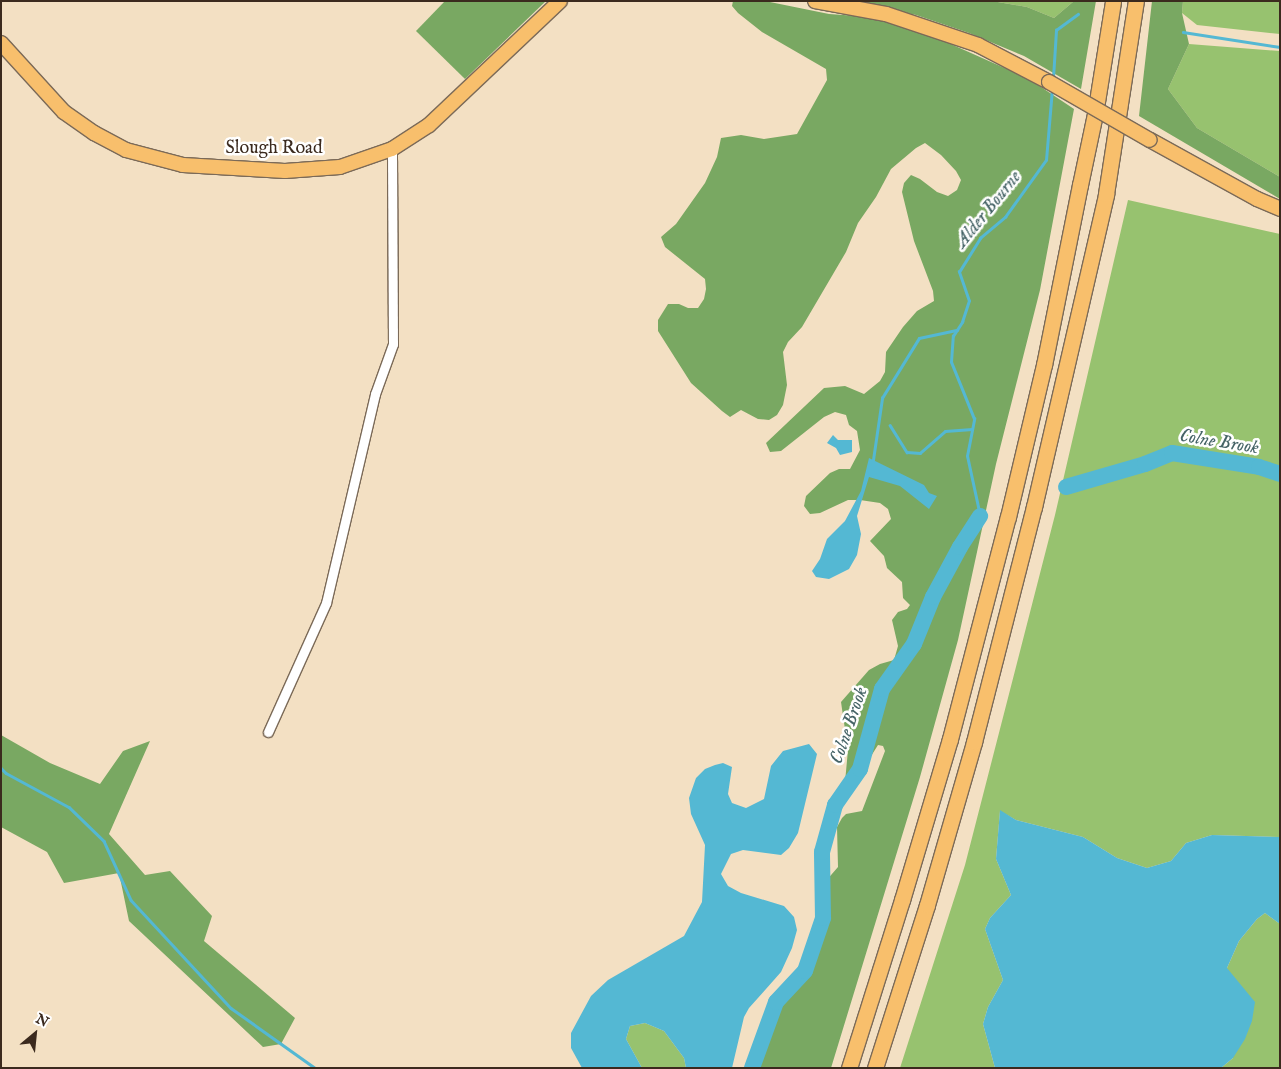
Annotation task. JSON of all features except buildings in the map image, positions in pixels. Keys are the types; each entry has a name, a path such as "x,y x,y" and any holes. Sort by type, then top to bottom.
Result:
{"highway":[{"path":"849,1068 950,739 1008,517 1044,365 1095,114 1113,1"},
{"path":"875,1068 927,905 974,742 1041,480 1106,194 1136,1"}],"main road":[{"name":"Slough Road","path":"1,42 64,112 94,133 126,150 183,165 285,171 340,167 392,149 428,126 560,1"},
{"path":"815,1 886,14 978,45 1049,82 1257,199 1280,209"}],"street":[{"path":"268,732 326,602 375,394 393,344 392,149"}],"green space":[{"path":"445,1 546,1 465,79 416,31"},
{"path":"733,1 765,1 829,14 872,17 944,41 1029,79 1074,109 1040,290 996,464 958,640 920,777 831,1068 756,1068 779,1003 806,978 825,925 825,882 838,867 837,827 846,814 862,811 885,751 883,746 878,745 851,788 847,786 845,782 848,750 841,702 869,670 894,660 898,646 892,620 898,612 907,609 910,605 903,598 902,582 887,568 884,556 870,541 891,519 888,509 880,503 860,500 848,500 820,513 810,514 804,506 806,496 830,473 839,469 850,469 860,450 857,431 849,425 846,415 835,412 824,417 781,451 770,452 766,443 824,388 845,386 864,394 880,381 885,372 886,352 903,327 917,311 934,301 933,291 914,241 902,192 904,183 911,175 920,179 937,192 948,196 957,190 961,180 956,171 941,155 925,143 891,169 876,197 858,223 846,252 802,327 788,342 783,352 787,385 783,405 777,415 769,420 758,419 741,410 730,417 722,411 691,383 658,331 658,320 668,304 698,308 704,299 706,289 705,279 665,247 661,237 676,224 705,183 717,157 721,138 741,135 764,139 797,134 827,80 826,69 762,32 738,13 732,6"},
{"path":"853,1 992,1 1027,7 1054,18 1074,1 1096,1 1081,89 1024,56 969,33 916,15"},
{"path":"992,1 1074,1 1054,18 1027,7"},
{"path":"1152,1 1183,1 1182,13 1189,44 1168,89 1197,128 1280,177 1280,199 1139,116"},
{"path":"1183,1 1280,1 1280,34 1197,25 1182,13"},
{"path":"1189,44 1280,51 1280,177 1197,128 1168,89"},
{"path":"1128,200 1280,234 1280,837 1212,835 1186,843 1171,861 1147,868 1117,858 1083,837 1016,820 1000,811 996,859 1011,895 990,918 985,929 1003,980 988,1007 983,1024 995,1068 900,1068 965,865 1055,515"},
{"path":"1,735 50,763 100,784 123,751 150,741 109,834 145,875 170,871 212,916 204,941 295,1018 281,1044 263,1047 129,921 119,873 64,883 47,852 1,827"},
{"path":"1265,913 1280,924 1280,1068 1221,1068 1233,1058 1227,968 1239,941 1257,919"},
{"path":"645,1023 664,1031 684,1058 686,1068 642,1068 626,1039 630,1026"}],"water":[{"path":"833,435 838,440 852,440 852,452 840,455 836,448 827,443"},
{"path":"869,458 924,485 929,493 937,496 929,509 900,486 869,477 857,516 861,534 857,555 849,569 829,579 816,577 812,571 820,559 827,539 845,521 861,491"},
{"path":"809,744 817,754 798,833 789,848 781,855 743,850 731,854 721,874 728,886 741,893 784,906 794,917 797,930 792,948 781,972 749,1008 744,1017 732,1068 686,1068 684,1058 664,1031 645,1023 630,1026 626,1039 642,1068 582,1068 571,1048 571,1033 591,996 608,980 684,936 702,902 705,845 691,814 689,798 696,778 705,769 715,765 723,763 732,767 728,794 732,803 746,808 764,799 771,766 783,751"},
{"path":"1000,810 1016,820 1083,837 1117,858 1147,868 1171,861 1186,843 1212,835 1280,837 1280,924 1265,913 1257,919 1239,941 1227,968 1255,1002 1252,1021 1245,1039 1233,1058 1221,1068 995,1068 983,1024 988,1007 1003,980 985,929 990,918 1011,895 996,859"}],"waterway":[{"name":"Alder Bourne","path":"1053,78 1056,30 1078,14"},
{"name":"Alder Bourne","path":"1183,32 1280,47"},
{"name":"Alder Bourne","path":"980,516 967,456 974,419 951,362 953,336 962,322 969,301 959,272 980,238 1005,217 1046,160 1052,89"},
{"path":"873,460 882,398 919,338 957,330"},
{"path":"890,425 907,452 920,453 945,431 972,429"},
{"name":"Colne Brook","path":"1066,487 1145,464 1172,453 1259,467 1280,474"},
{"name":"Colne Brook","path":"752,1068 776,1002 805,971 823,918 822,852 835,805 860,769 882,689 914,644 933,597 960,547 980,516"},
{"path":"1,768 6,773 69,807 104,841 131,900 231,1008 315,1068"}]}
